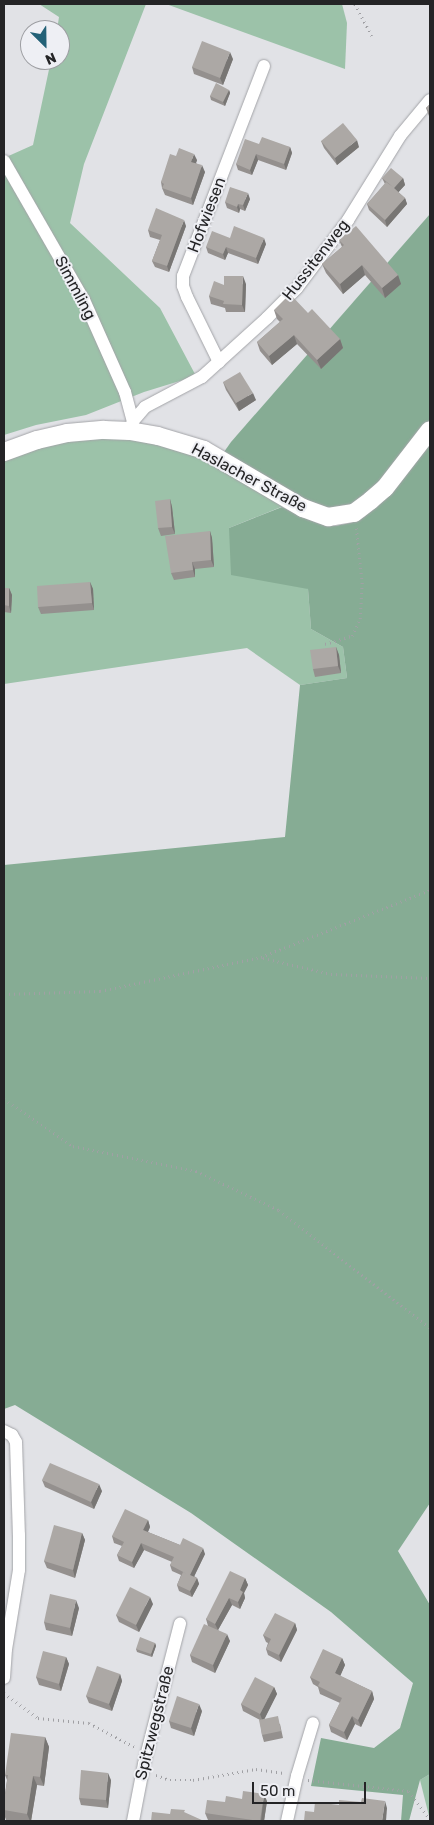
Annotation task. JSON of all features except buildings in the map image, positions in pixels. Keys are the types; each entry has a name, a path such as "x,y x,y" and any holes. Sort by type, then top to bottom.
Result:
{"street":[{"name":"Hofwiesen","path":"219,362 187,297 183,286 183,276 264,66"},
{"name":"Hussitenweg","path":"132,426 156,400 202,377 268,318 297,288 348,220 384,166 400,136 430,100"},
{"name":"Simmling","path":"4,161 84,300 125,392 132,426"},
{"name":"Haslacher Straße","path":"4,452 36,440 66,433 132,426 204,450 318,515 328,517 354,513"},
{"path":"354,513 385,488 430,430"},
{"path":"4,1431 12,1435 16,1442 19,1570 6,1649 4,1678"},
{"name":"Spitzwegstraße","path":"133,1821 143,1769 180,1624"},
{"path":"287,1821 297,1776 313,1723"}],"path":[{"path":"355,4 372,36"},
{"path":"325,644 352,636 360,619 362,584 354,513"},
{"path":"4,994 100,991 262,957 428,891 430,888"},
{"path":"262,957 331,974 430,978"},
{"path":"4,1099 33,1116 73,1146 196,1171 279,1210 430,1328"},
{"path":"4,1693 38,1718 89,1723 147,1754"},
{"path":"143,1769 170,1780 192,1780 256,1769 297,1776"},
{"path":"315,1782 409,1791 430,1819"}],"green space":[{"path":"39,4 146,4 84,164 70,223 160,308 196,376 144,392 86,415 36,425 4,435 4,158 33,145 49,70 70,70 70,20 59,20 59,17"},
{"path":"166,4 342,4 347,23 345,69"},
{"path":"430,214 430,420 375,492 353,508 328,514 219,459 231,442"},
{"path":"101,436 156,443 206,458 291,503 229,528 308,589 311,629 343,647 347,678 300,685 247,648 4,684 4,459 46,442"},
{"path":"430,438 430,1503 398,1551 430,1605 430,1774 420,1780 409,1821 401,1821 403,1795 311,1786 321,1738 374,1748 400,1728 413,1683 331,1612 191,1513 15,1405 4,1409 4,865 285,837 300,685 347,678 343,647 311,629 308,589 231,575 229,528 282,507 317,523 335,526 350,523 364,517 375,507"},
{"path":"430,1774 430,1820 420,1780"}]}
